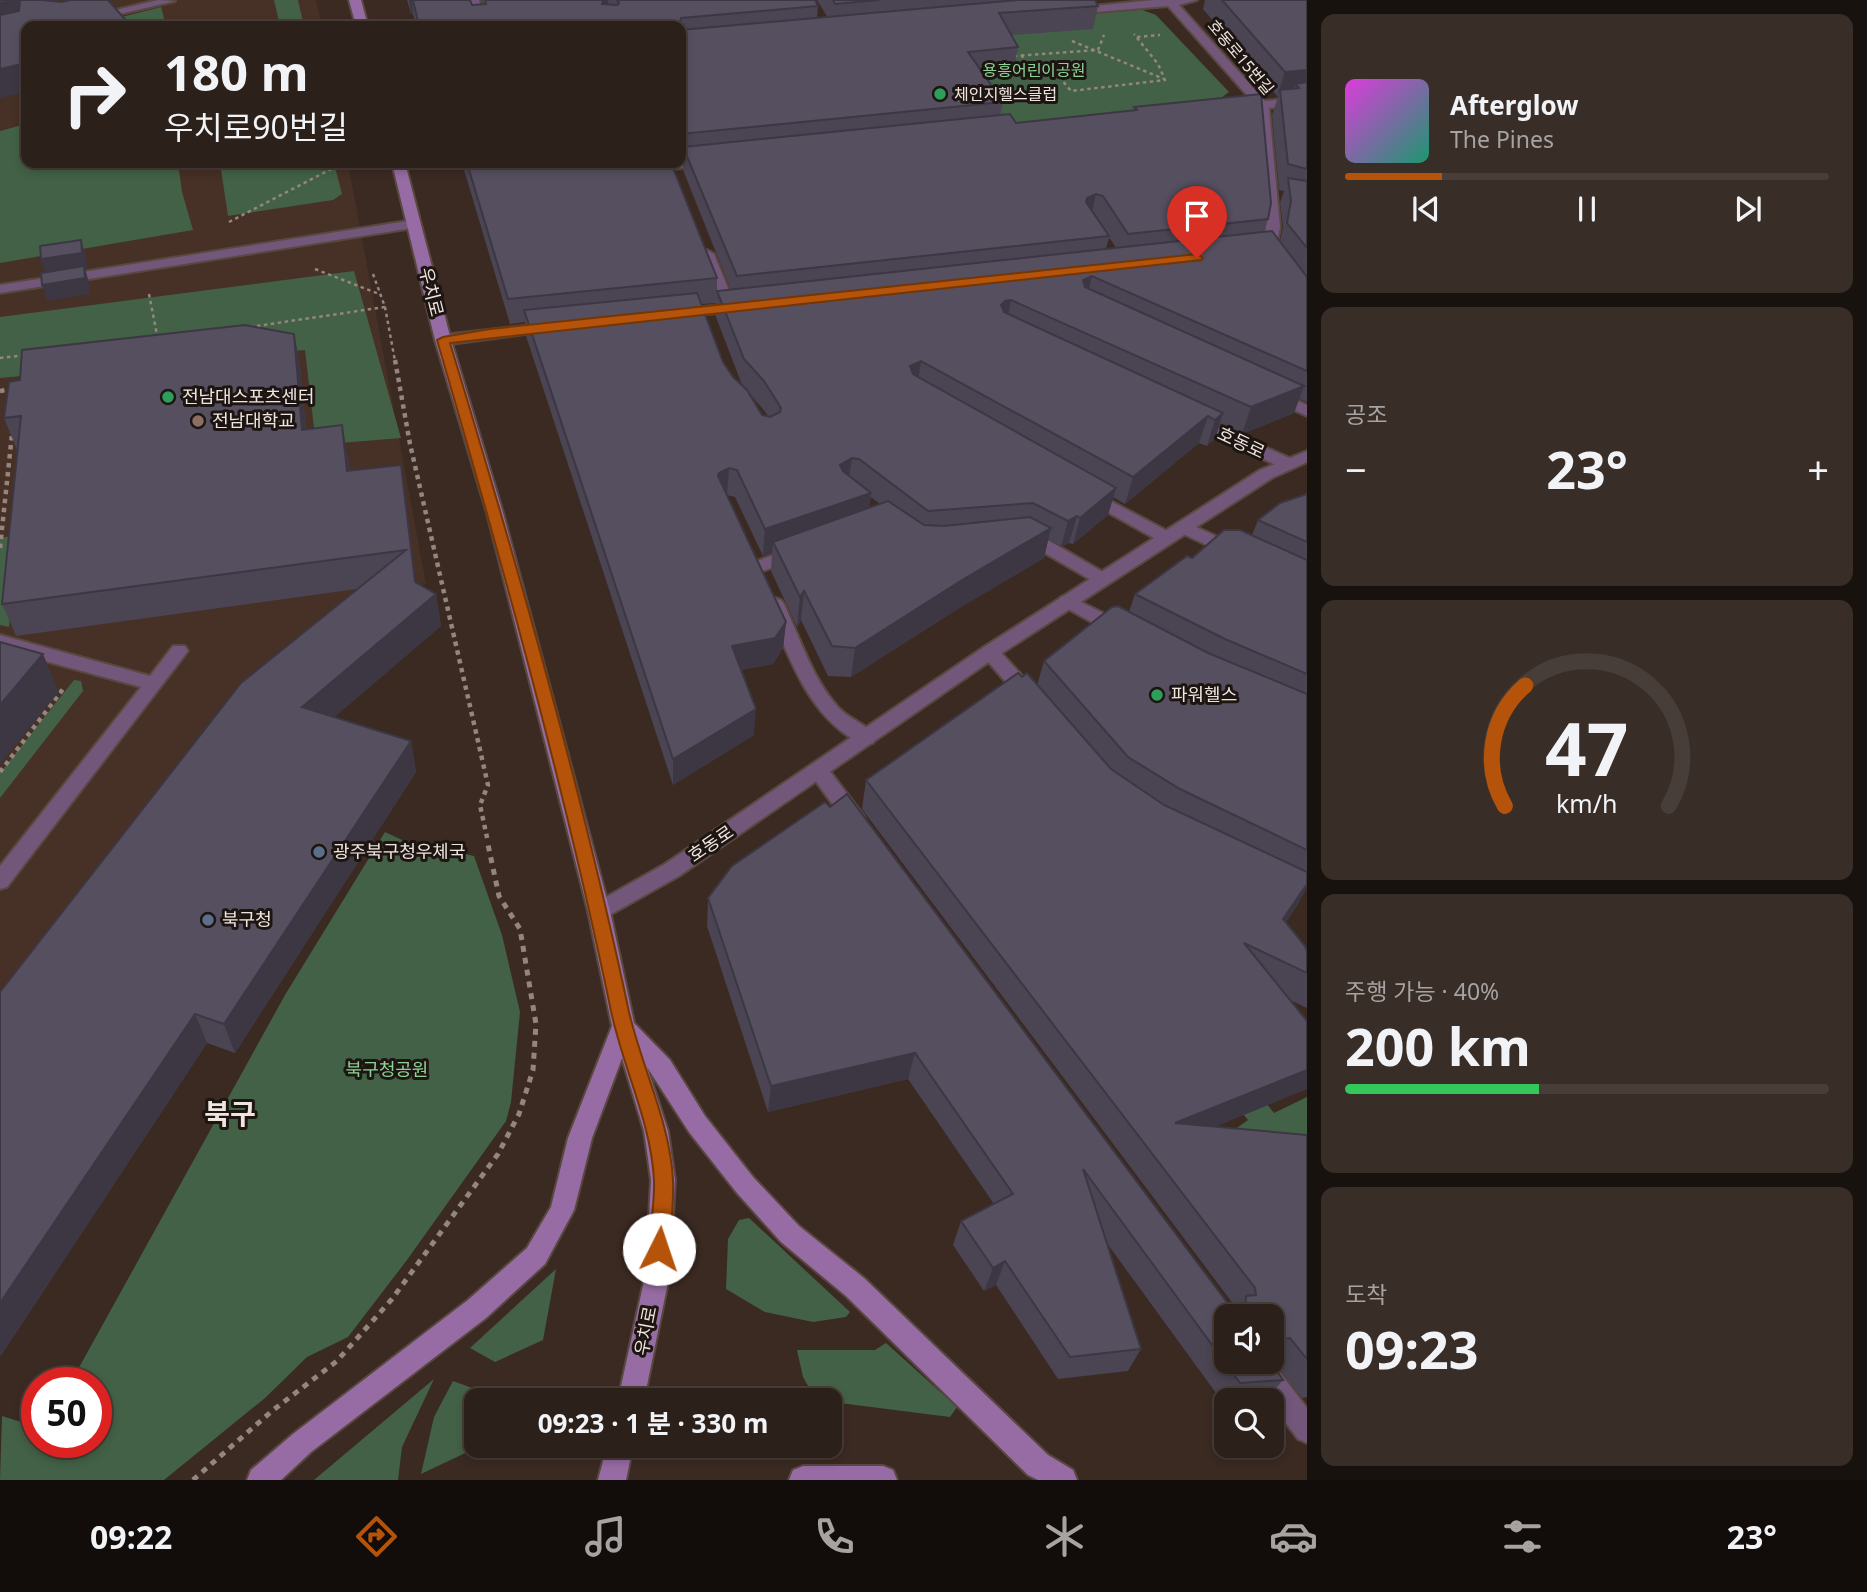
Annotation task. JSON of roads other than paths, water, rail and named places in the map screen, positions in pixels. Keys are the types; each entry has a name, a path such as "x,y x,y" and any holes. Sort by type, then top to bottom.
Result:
{"main road":[{"path":"355,0 361,21"},
{"name":"우치로","path":"399,168 443,340 495,513 599,911 623,1026 656,1131 663,1180 657,1272 633,1388"},
{"path":"261,1480 302,1443 477,1309 536,1256 562,1210 580,1138 623,1026 662,1068 697,1124 737,1175 790,1234 855,1287 1038,1465 1063,1480"},
{"path":"612,1480 617,1458"},
{"path":"803,1480 883,1480"}],"street":[{"path":"473,0 479,21"},
{"path":"1062,12 1191,0"},
{"path":"77,21 169,1"},
{"name":"호동로15번길","path":"1170,1 1262,105 1277,196 1269,249"},
{"path":"1220,110 1307,100"},
{"path":"686,166 725,160"},
{"path":"0,289 414,224"},
{"path":"700,237 729,308"},
{"path":"1250,251 1269,249 1280,265"},
{"path":"663,315 706,317 729,308 755,306"},
{"path":"443,340 570,325"},
{"path":"1258,388 1307,411"},
{"name":"호동로","path":"1172,411 1288,464"},
{"name":"호동로","path":"599,911 672,870 990,652 1102,579 1266,474 1307,456"},
{"path":"1078,488 1167,538"},
{"path":"1183,527 1249,558"},
{"path":"1002,540 1035,540 1102,579"},
{"path":"808,549 760,573 812,684 832,713 866,738"},
{"path":"1068,601 1130,636"},
{"path":"0,642 152,682"},
{"path":"0,881 152,682 179,651"},
{"path":"990,652 1039,708"},
{"path":"819,771 871,841"},
{"path":"1265,1374 1307,1430"}],"place":[{"name":"체인지헬스클럽","path":"940,94"},
{"name":"전남대스포츠센터","path":"168,397"},
{"name":"전남대학교","path":"198,421"},
{"name":"파워헬스","path":"1157,695"},
{"name":"광주북구청우체국","path":"319,852"},
{"name":"북구청","path":"208,920"}],"district":[{"name":"북구","path":"230,1114"}],"park label":[{"name":"용흥어린이공원","path":"1034,70"},
{"name":"북구청공원","path":"387,1070"}]}
